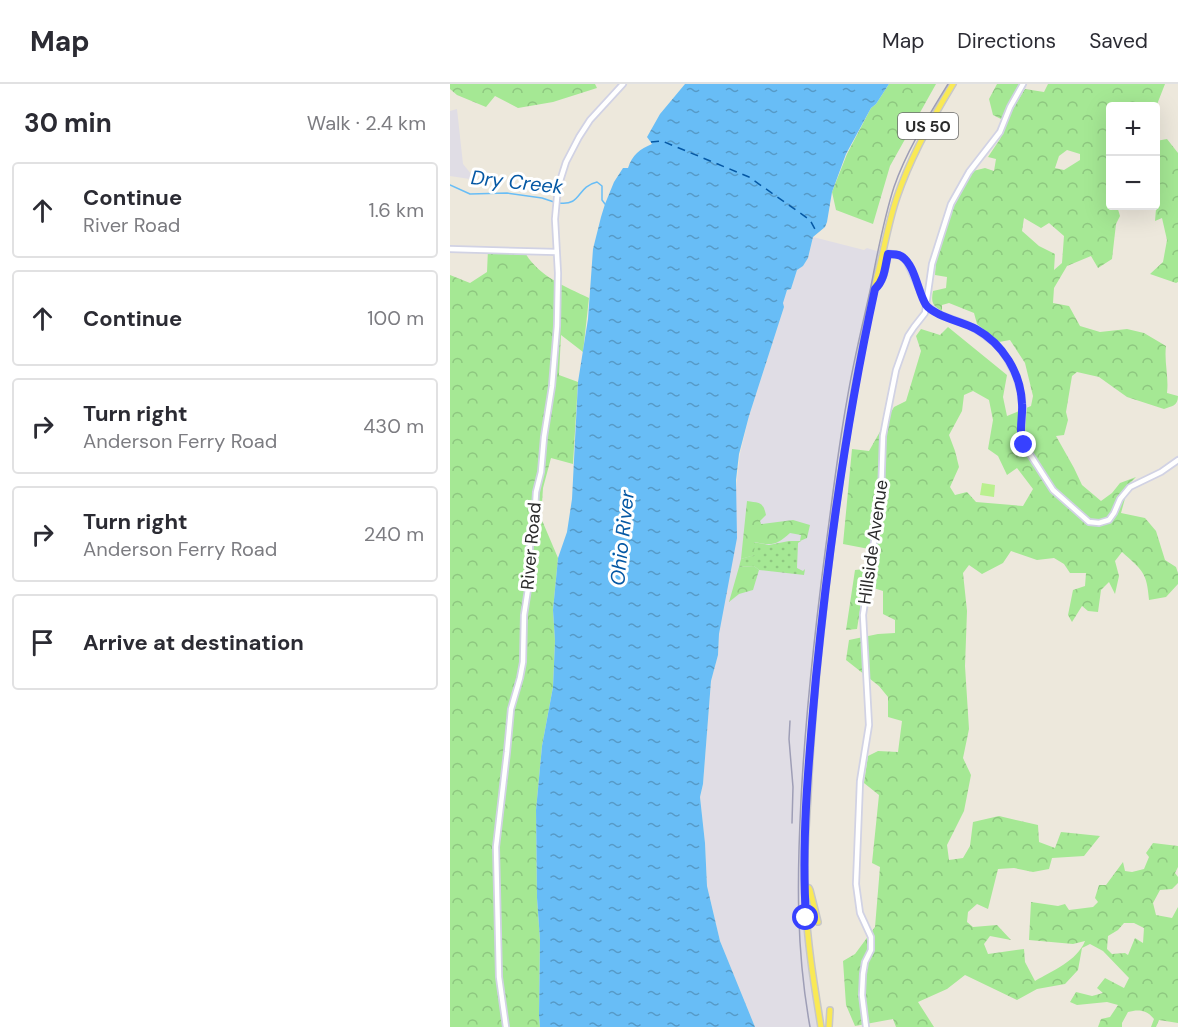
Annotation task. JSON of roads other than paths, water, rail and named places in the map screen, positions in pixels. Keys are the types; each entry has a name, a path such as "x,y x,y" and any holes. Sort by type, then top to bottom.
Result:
{"main road":[{"name":"US 50","path":"886,253 892,212 911,161 953,84"},
{"path":"821,1027 807,934 804,865 810,756 826,588 849,420 861,352 875,289 883,278 886,253"},
{"path":"805,887 810,890 818,922"},
{"path":"829,1027 830,1010"}],"street":[{"name":"River Road","path":"506,1027 499,977 496,847 510,709 523,662 524,615 536,492 541,472 552,386 557,326 558,273 555,219 560,181 570,153 582,131 623,84"},
{"name":"Hillside Avenue","path":"866,1027 862,994 863,974 865,962 871,950 871,937 860,913 856,884 860,781 869,725 863,615 881,495 883,436 896,370 908,336 924,316 931,268 951,204 969,172 1000,132 1023,84"},
{"path":"450,249 556,252"},
{"path":"886,253 899,255 907,262 927,306 941,315 980,332 992,340 1006,357 1020,390 1023,407 1020,432 1024,445 1053,490 1089,522 1099,523 1109,520 1120,499 1130,487 1161,472 1178,460"},
{"path":"922,295 929,294"},
{"path":"924,316 941,315"}],"water":[{"name":"Ohio River","path":"685,84 889,84 871,108 846,154 832,192 825,227 813,237 808,258 797,270 791,289 787,290 784,307 739,454 736,480 737,538 719,634 718,655 711,681 700,797 707,886 720,941 755,1027 540,1027 536,810 542,746 553,687 555,641 553,610 558,558 567,532 572,499 578,382 588,319 593,249 605,204 614,182 623,168 628,168 637,153 652,144 647,137 660,114"}],"waterway":[{"name":"Dry Creek","path":"559,203 572,202 585,188 597,182 602,186 602,200 605,204"},
{"name":"Dry Creek","path":"450,185 470,194 507,193 554,202"}],"railway":[{"path":"810,1027 800,941 801,800 812,657 844,414 880,239 894,187 912,147 948,84"},
{"path":"790,721 792,823"}]}
